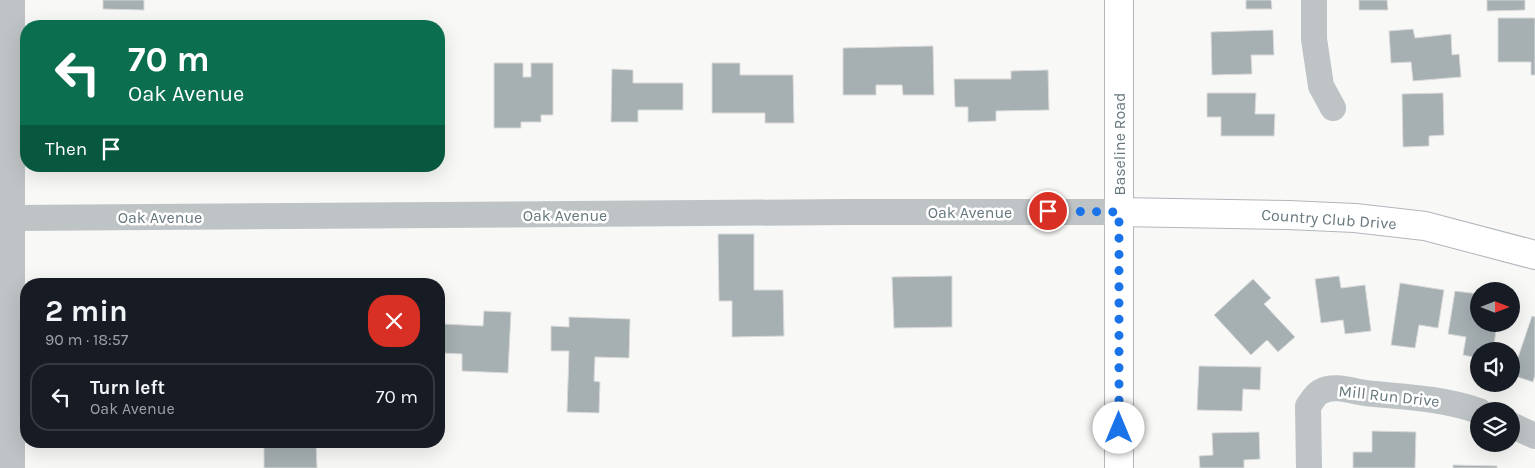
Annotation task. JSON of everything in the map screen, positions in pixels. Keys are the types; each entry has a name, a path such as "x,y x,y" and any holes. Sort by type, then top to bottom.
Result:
{"main road":[{"name":"Baseline Road","path":"1119,0 1119,468"},
{"name":"Country Club Drive","path":"1119,212 1355,218 1425,226 1535,255"}],"street":[{"path":"12,0 12,468"},
{"path":"1314,0 1314,39 1322,86 1333,108"},
{"name":"Oak Avenue","path":"11,218 1119,212"},
{"name":"Mill Run Drive","path":"1309,468 1308,406 1320,392 1338,388 1437,400 1470,409"},
{"path":"1520,429 1535,436"}],"building":[{"path":"103,0 144,0 144,10 103,9"},
{"path":"1246,0 1271,0 1272,9 1246,9"},
{"path":"1359,0 1387,0 1388,10 1359,10"},
{"path":"1487,0 1525,0 1525,10 1487,11"},
{"path":"1498,18 1535,18 1535,75 1531,75 1531,62 1498,62"},
{"path":"1413,29 1415,38 1451,34 1452,55 1459,54 1461,77 1413,81 1411,62 1391,63 1389,31"},
{"path":"1273,30 1274,55 1251,55 1252,74 1212,75 1211,32"},
{"path":"933,46 934,95 903,95 902,85 876,85 876,95 843,95 843,48"},
{"path":"494,63 523,63 523,77 531,77 531,63 553,63 553,115 541,115 541,122 521,122 521,128 494,128"},
{"path":"712,63 740,63 740,75 793,75 794,123 765,123 765,113 712,113"},
{"path":"612,69 633,70 633,83 683,83 683,110 638,110 638,122 611,122"},
{"path":"1048,70 1049,110 996,111 996,121 968,122 968,107 955,107 954,79 1011,79 1011,71"},
{"path":"1207,93 1256,93 1255,114 1275,114 1274,136 1221,136 1221,117 1207,117"},
{"path":"1443,93 1444,135 1429,136 1429,146 1403,147 1402,94"},
{"path":"718,234 754,234 754,290 783,290 784,336 732,337 732,301 719,301"},
{"path":"952,276 952,327 894,328 892,277"},
{"path":"1339,276 1341,288 1365,285 1371,331 1345,334 1343,320 1321,323 1315,279"},
{"path":"1253,279 1271,298 1264,304 1295,337 1278,352 1267,340 1251,355 1214,315"},
{"path":"1400,283 1444,290 1438,328 1419,325 1415,348 1391,345"},
{"path":"1455,291 1470,293 1470,332 1496,332 1494,342 1470,342 1470,356 1463,355 1466,337 1448,334"},
{"path":"484,311 511,312 508,373 462,371 462,354 445,353 445,324 483,326"},
{"path":"1532,316 1535,317 1535,375 1533,382 1520,378 1520,351"},
{"path":"569,317 630,319 629,358 595,357 594,381 600,382 599,413 567,412 569,351 551,351 551,326 569,327"},
{"path":"1199,366 1261,367 1260,390 1243,389 1242,411 1197,410"},
{"path":"1372,431 1416,432 1415,468 1353,468 1353,452 1372,452"},
{"path":"1259,432 1260,459 1244,460 1244,468 1200,468 1199,456 1213,455 1212,433"},
{"path":"264,448 316,448 317,468 264,468"},
{"path":"1453,465 1497,466 1497,468 1453,468"}],"route":[{"path":"1048,211 1119,212 1119,428"}]}
